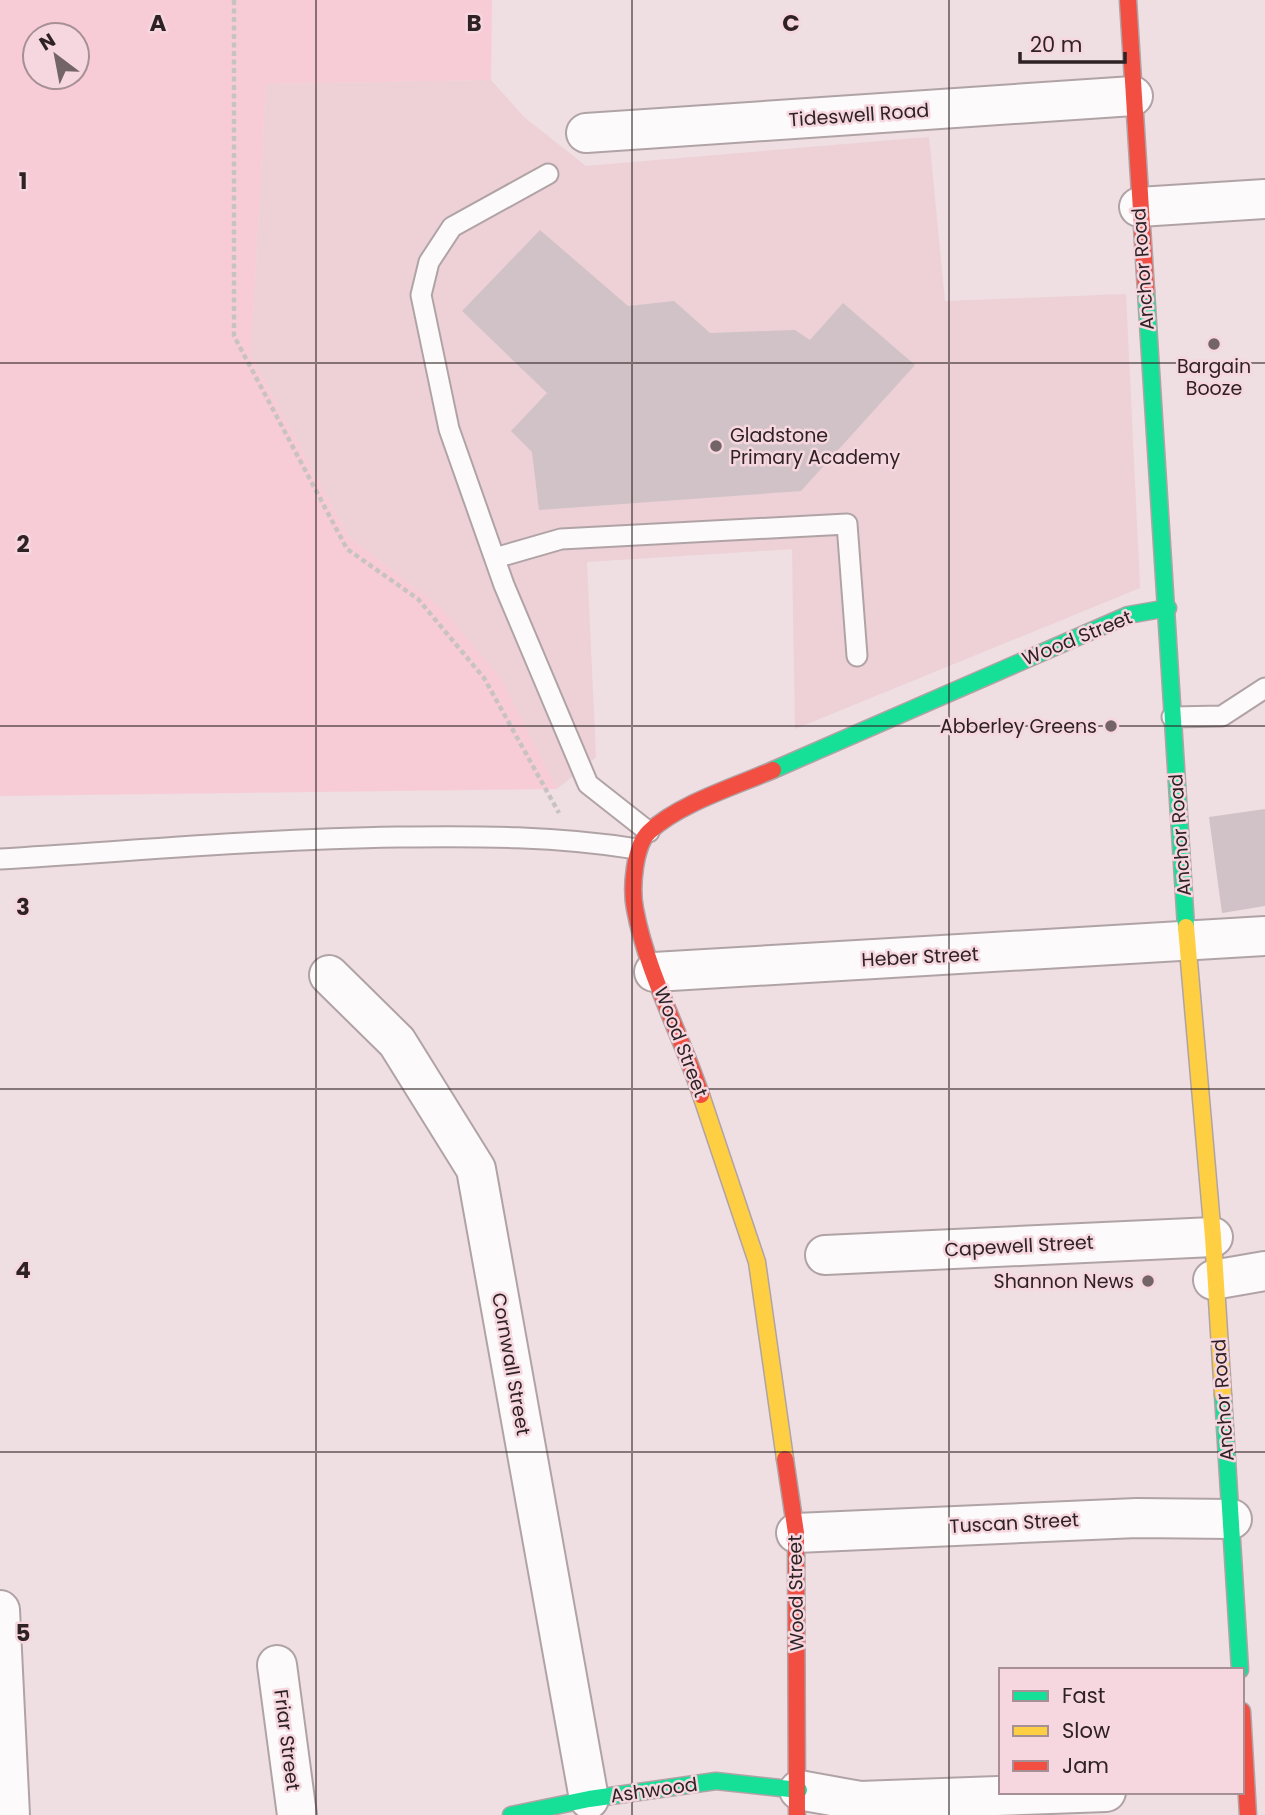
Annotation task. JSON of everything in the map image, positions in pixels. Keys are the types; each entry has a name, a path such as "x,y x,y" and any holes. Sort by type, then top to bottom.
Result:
{"street":[{"name":"Anchor Road","path":"1128,0 1187,943 1213,1237 1213,1280 1232,1519 1240,1668"},
{"name":"Tideswell Road","path":"586,133 1133,96"},
{"path":"1139,207 1265,199"},
{"name":"Wood Street","path":"798,1802 796,1533 757,1262 693,1071 654,972 635,907 637,849 649,832 686,808 1115,620 1168,608"},
{"name":"Heber Street","path":"654,972 1187,943 1265,936"},
{"name":"Cornwall Street","path":"329,975 397,1042 476,1169 589,1799"},
{"name":"Capewell Street","path":"825,1255 1213,1237"},
{"path":"1213,1280 1265,1271"},
{"name":"Tuscan Street","path":"796,1533 1136,1517 1232,1519"},
{"path":"0,1610 2,1710 10,1815"},
{"name":"Friar Street","path":"277,1665 297,1815"},
{"path":"1244,1754 1246,1796"},
{"name":"Ashwood","path":"511,1815 589,1799 716,1781 798,1802"},
{"path":"798,1802 1051,1794"}],"lane":[{"path":"548,174 453,227 429,262 421,295 449,429 495,558 588,784 649,832"},
{"path":"495,558 561,539 847,524 857,656"},
{"path":"1172,717 1222,716 1265,688"},
{"path":"0,859 340,838 508,835 573,838 637,849"}],"path":[{"path":"234,0 234,336 347,549 418,599 484,678 573,838"}],"shaded area":[{"path":"0,0 492,0 491,80 266,84 251,356 349,537 441,608 501,678 557,789 0,796"},
{"name":"Gladstone Primary Academy","path":"491,80 524,117 586,166 929,137 945,301 1126,294 1140,588 795,729 792,549 587,562 596,757 557,789 501,678 441,608 349,537 251,356 266,84"}],"building":[{"path":"540,230 628,306 674,301 710,333 795,330 810,340 843,303 915,365 801,491 539,510 532,452 511,431 547,393 462,311"},
{"path":"1265,809 1265,906 1222,913 1209,817"}],"traffic: fast":[{"path":"1146,291 1186,927"},
{"path":"773,770 1128,615 1168,608"},
{"path":"1223,1395 1240,1668"},
{"path":"511,1815 589,1799 716,1781 799,1790"}],"traffic: slow":[{"path":"1186,927 1213,1237 1223,1395"},
{"path":"701,1095 757,1262 785,1459"}],"traffic: jam":[{"path":"1128,0 1146,291"},
{"path":"701,1095 640,933 634,901 637,857 649,832 675,813 708,796 773,770"},
{"path":"785,1459 796,1533 797,1815"},
{"path":"1244,1746 1248,1815"}],"place":[{"name":"Bargain Booze","path":"1214,344"},
{"name":"Gladstone Primary Academy","path":"716,446"},
{"name":"Abberley Greens","path":"1111,726"},
{"name":"Shannon News","path":"1148,1281"}]}
